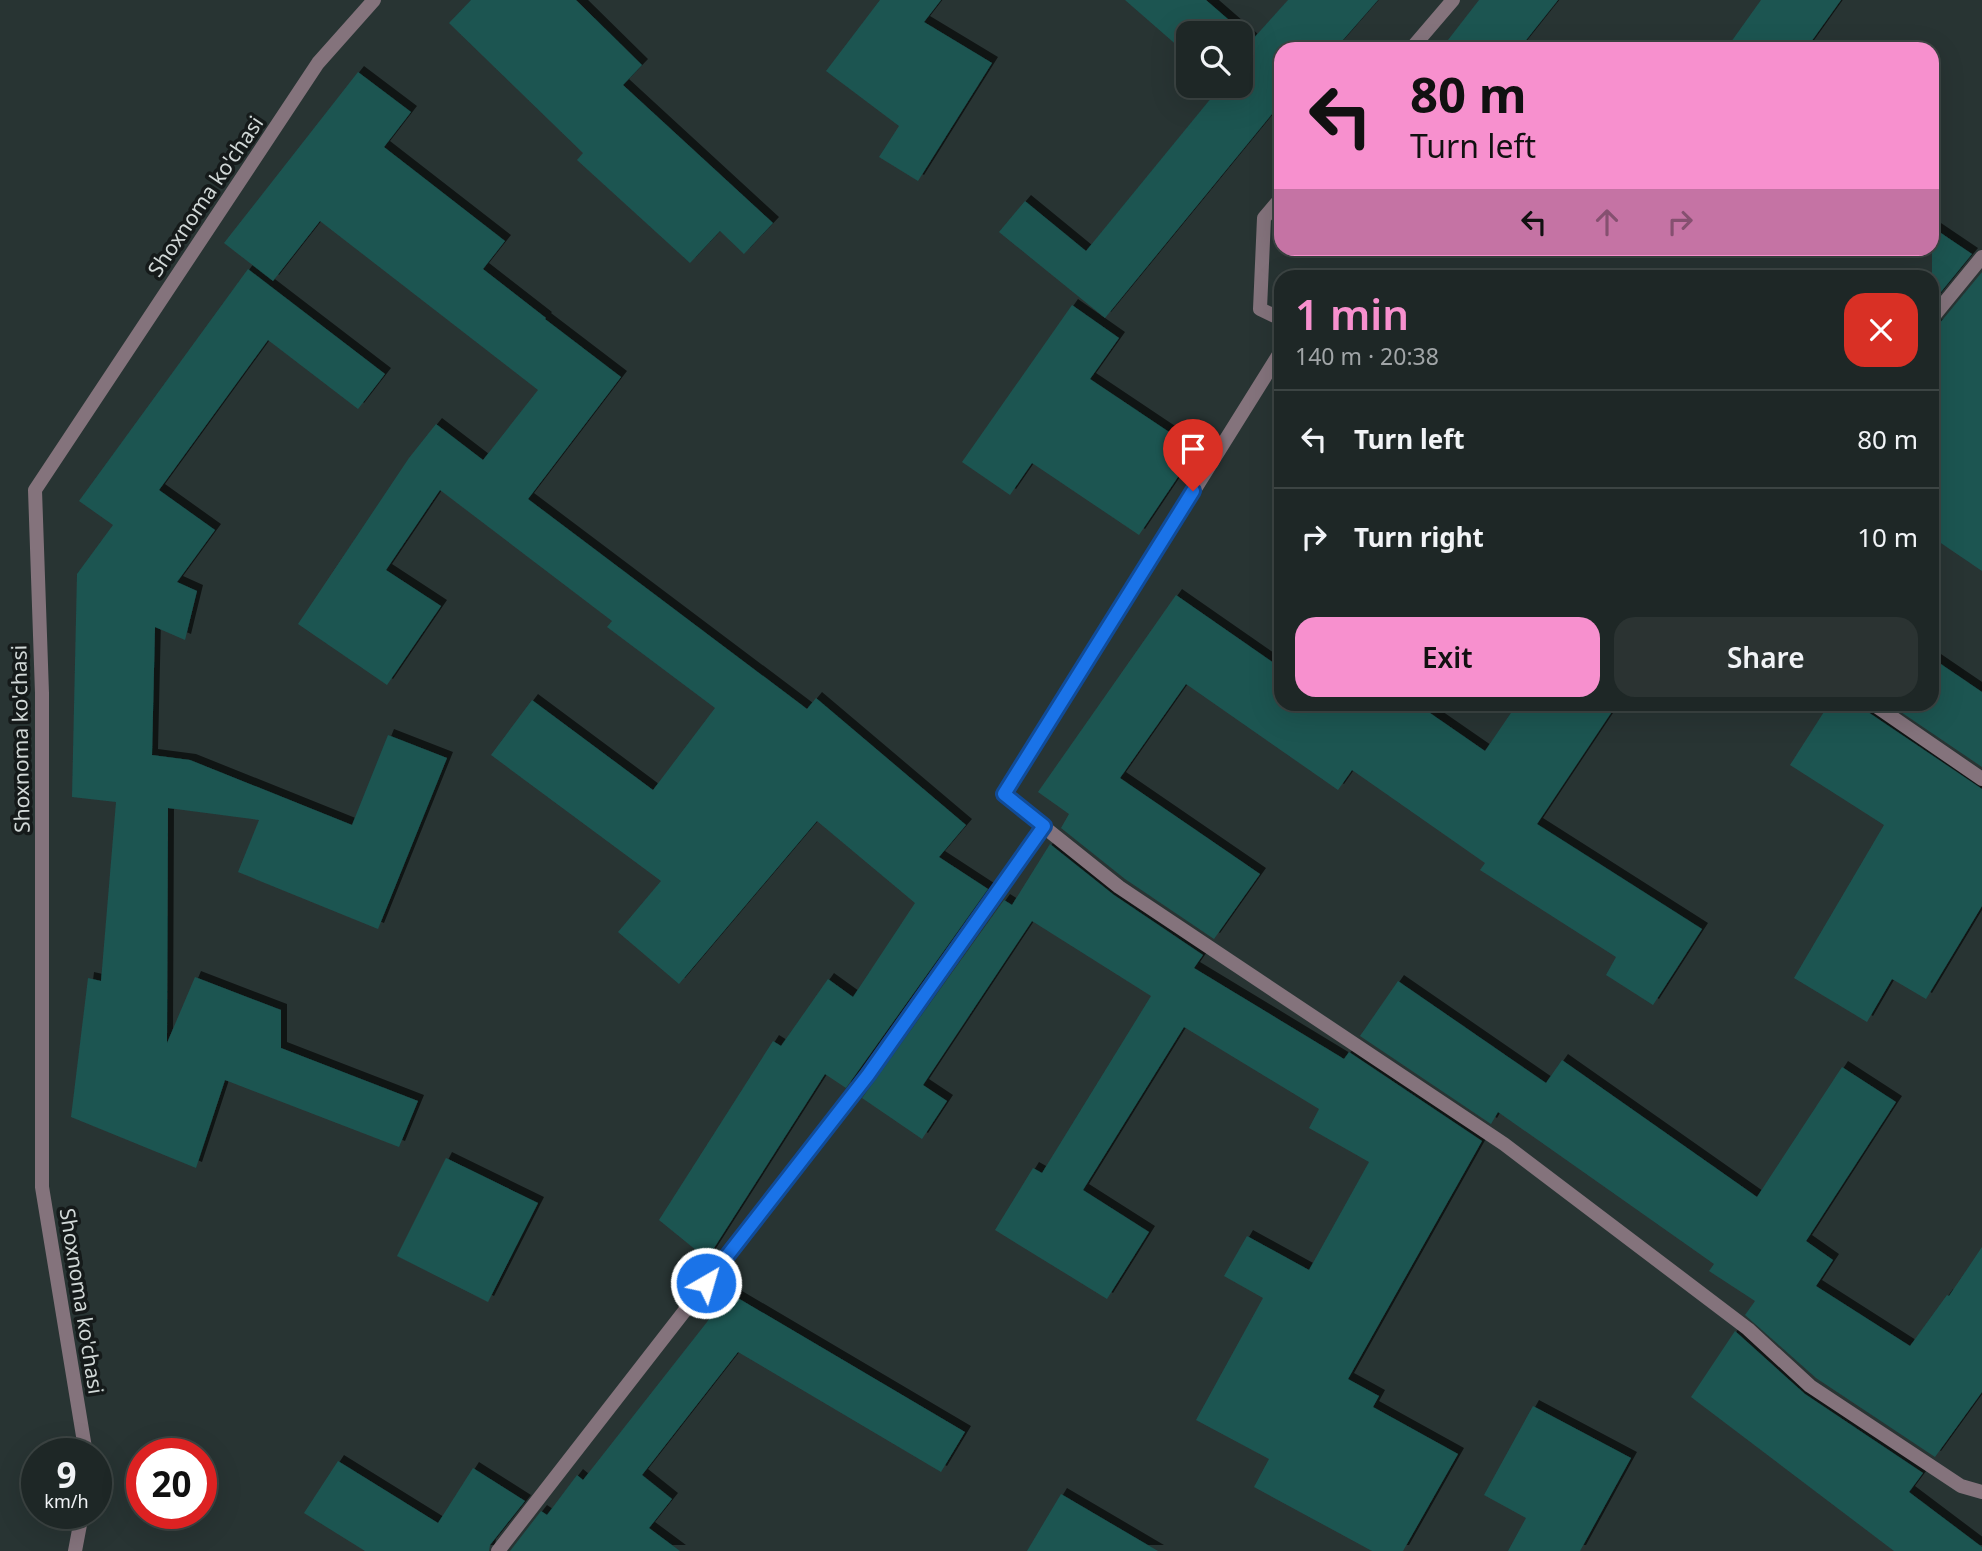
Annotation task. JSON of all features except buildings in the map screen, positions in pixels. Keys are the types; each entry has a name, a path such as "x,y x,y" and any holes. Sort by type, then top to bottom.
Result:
{"street":[{"name":"Shoxnoma ko'chasi","path":"83,1438 41,1187 42,693 35,490 318,64 374,0"},
{"path":"1417,42 1453,0"},
{"path":"1274,206 1264,218 1260,309 1274,316"},
{"path":"1939,309 1982,257"},
{"path":"1274,362 1004,794 1119,887 1504,1144 1748,1329 1810,1386 1961,1486 1982,1492"},
{"path":"1883,711 1982,779"},
{"path":"498,1551 868,1075 1044,826"},
{"path":"75,1551 79,1529"}],"route":[{"path":"706,1283 868,1075 1044,826 1004,794 1193,491"}]}
